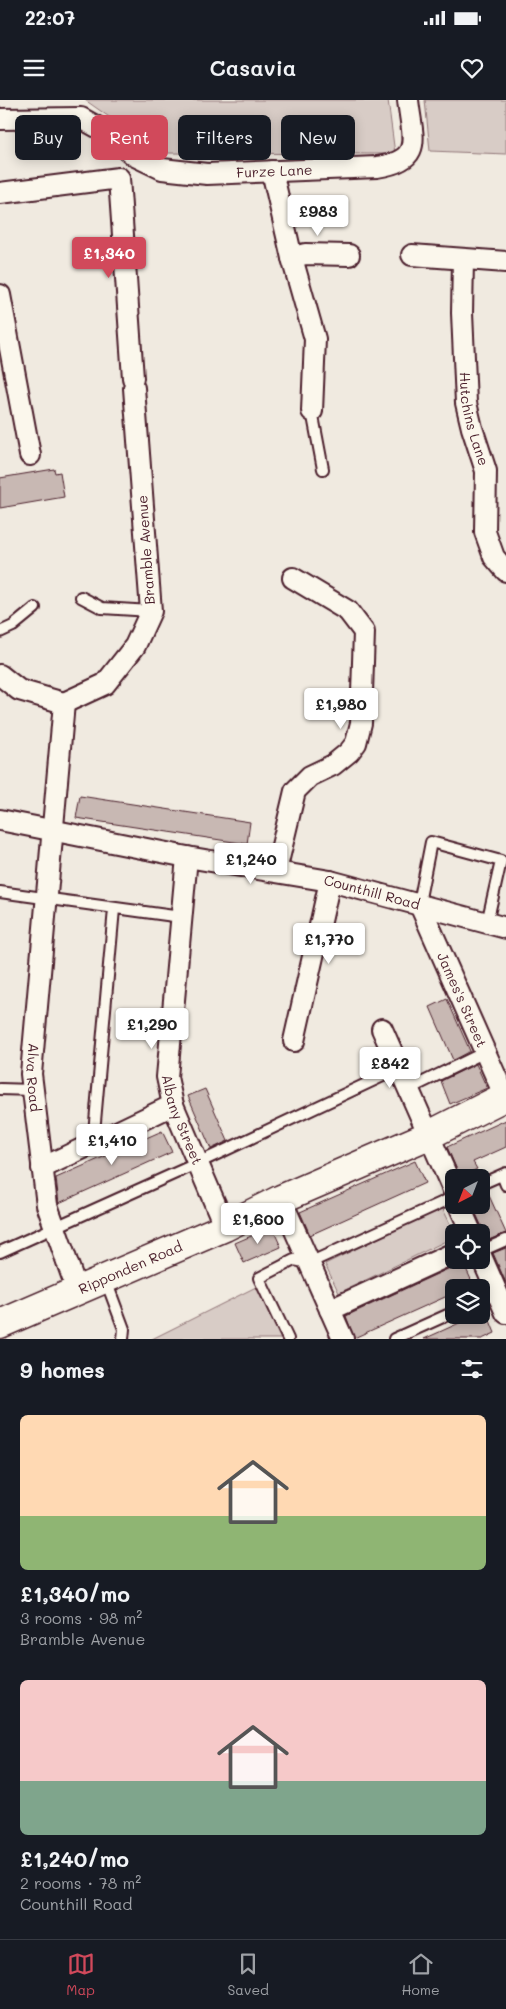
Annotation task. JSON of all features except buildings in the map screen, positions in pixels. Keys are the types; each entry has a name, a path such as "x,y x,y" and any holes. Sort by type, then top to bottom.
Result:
{"main road":[{"name":"Ripponden Road","path":"0,1324 225,1227 281,1199 429,1135 505,1097"}],"street":[{"name":"Furze Lane","path":"0,119 81,118 106,132 134,156 162,169 206,174 385,166 402,161 411,151 413,143 408,100"},
{"path":"272,171 292,258 315,339 312,411"},
{"name":"Bramble Avenue","path":"0,194 119,178 151,611 135,646 105,684 64,703"},
{"path":"292,258 306,254 349,256"},
{"path":"412,255 506,262"},
{"name":"Hutchins Lane","path":"462,260 466,403 486,471 485,532 494,557 506,571"},
{"path":"0,295 30,455"},
{"path":"276,871 295,791 310,776 333,765 349,752 356,743 361,723 364,632 348,610 293,578"},
{"path":"0,675 20,690 64,703"},
{"name":"Alva Road","path":"64,703 31,1074 47,1205 77,1290"},
{"name":"Counthill Road","path":"0,820 187,857 330,881 496,925"},
{"name":"Albany Street","path":"187,857 167,1077 174,1106 225,1227"},
{"path":"294,1042 330,881"},
{"name":"James's Street","path":"418,903 505,1097"},
{"path":"382,1029 445,1171"},
{"path":"42,1168 174,1106"},
{"path":"281,1199 343,1339"},
{"path":"330,1310 445,1257"},
{"path":"490,1297 506,1313"}],"lane":[{"path":"312,411 323,469"},
{"path":"81,597 102,608 151,611"},
{"path":"0,632 13,626 35,608"},
{"path":"418,903 431,842 501,862 496,925"},
{"path":"0,892 181,918"},
{"path":"93,1144 114,909"},
{"path":"409,1088 485,1052"},
{"path":"0,1252 54,1226 198,1163 400,1068"},
{"path":"0,1089 32,1090"},
{"path":"490,1182 505,1178"},
{"path":"288,1339 259,1278 294,1260 309,1263 445,1201"},
{"path":"490,1247 506,1240"},
{"path":"105,1278 124,1329 123,1339"},
{"path":"394,1339 445,1316"}],"shaded area":[{"path":"85,100 388,100 395,154 355,154 355,115 281,115 281,154 271,153 271,115 178,115 178,153 168,153 168,115 106,115"},
{"path":"425,100 506,100 506,154 430,151"},
{"path":"442,1207 450,1224 445,1224 445,1241 339,1293 325,1264"},
{"path":"260,1285 285,1339 152,1339"}]}
